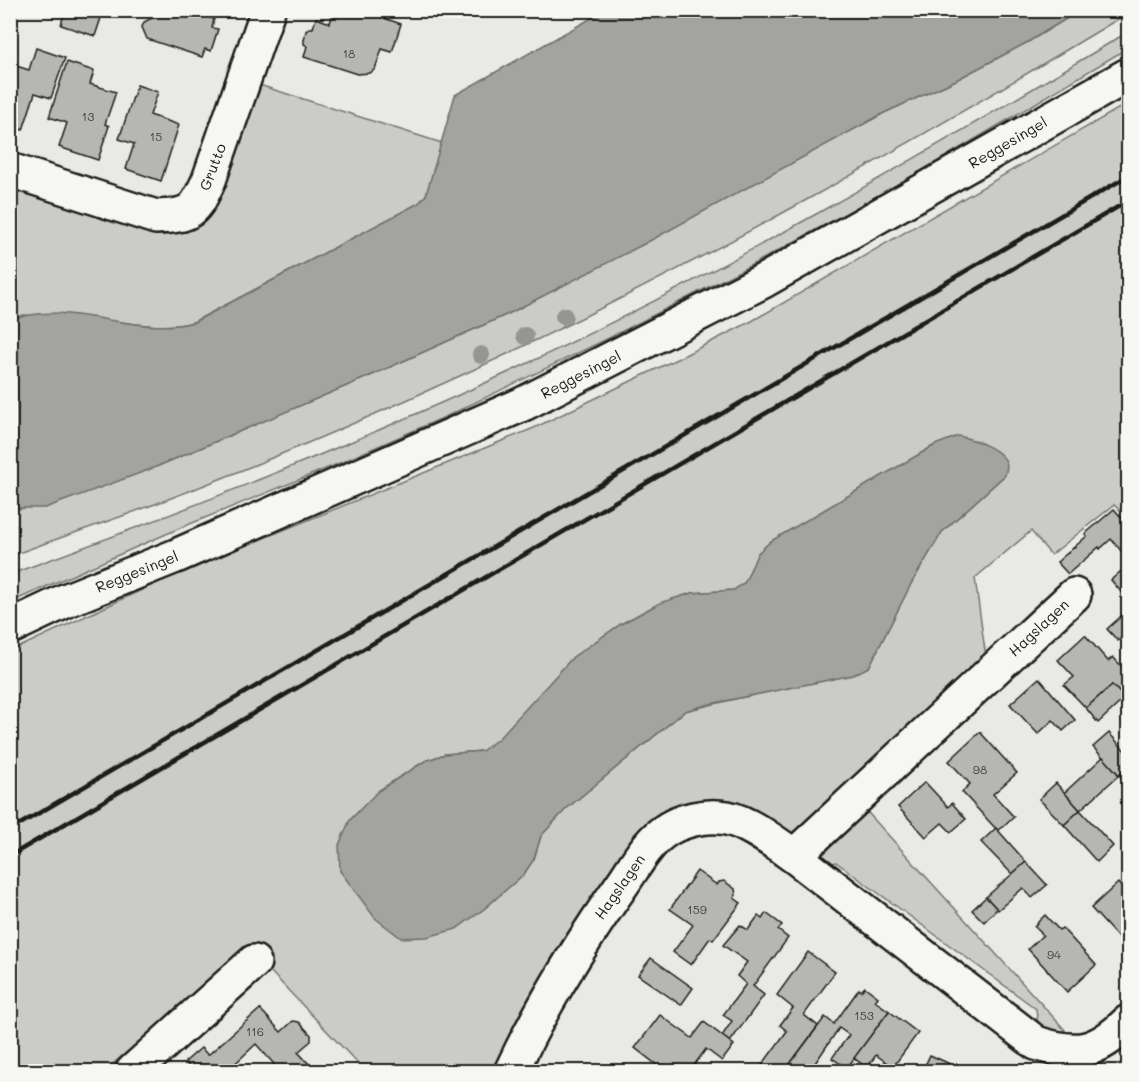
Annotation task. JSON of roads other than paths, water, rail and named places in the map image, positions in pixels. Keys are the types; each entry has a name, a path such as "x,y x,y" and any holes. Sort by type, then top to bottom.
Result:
{"street":[{"name":"Grutto","path":"10,170 156,217 171,217 188,213 198,204 209,180 268,10"},
{"name":"Reggesingel","path":"10,627 67,600 187,551 524,404 765,280 1128,75"},
{"name":"Hagslagen","path":"794,856 1074,595"},
{"name":"Hagslagen","path":"511,1071 528,1036 589,931 648,848 661,833 696,819 728,818 757,831 794,856 1036,1043 1084,1061 1095,1047 1110,1040 1128,1022"},
{"path":"132,1071 254,962"}],"railway":[{"path":"10,830 1128,176"},
{"path":"10,856 1128,201"}]}
